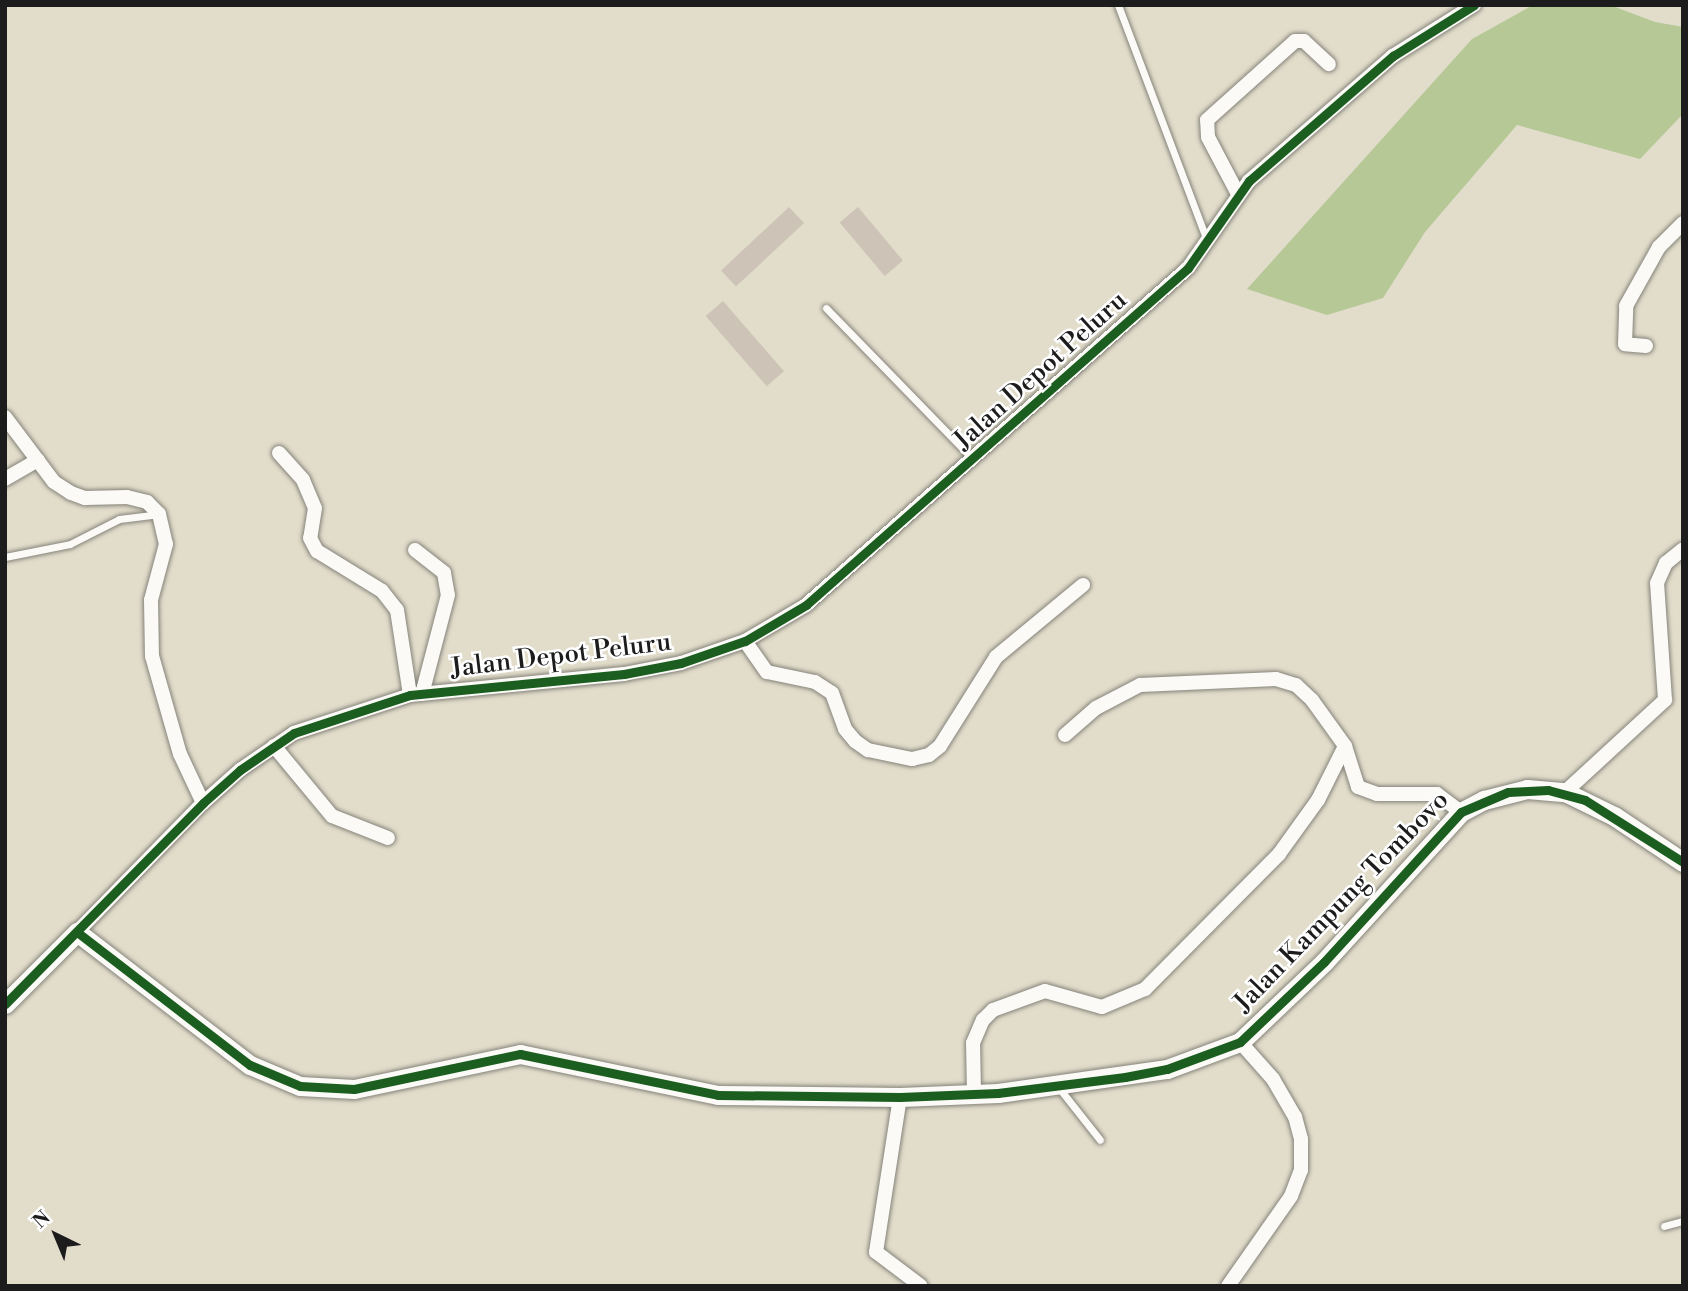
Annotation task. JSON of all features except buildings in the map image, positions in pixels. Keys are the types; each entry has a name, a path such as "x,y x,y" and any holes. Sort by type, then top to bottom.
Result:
{"street":[{"name":"Jalan Depot Peluru","path":"5,1004 203,803 274,746 331,719 416,695 624,674 681,663 745,641 806,605 974,460 1188,268 1238,194 1393,56 1474,5"},
{"path":"1238,194 1208,137 1207,120 1295,41 1304,41 1329,64"},
{"path":"1646,346 1625,344 1626,306 1659,247 1683,223"},
{"path":"5,417 54,482 71,493 85,498 128,497 148,502 159,514 166,544 151,600 152,656 180,754 203,803"},
{"path":"279,453 303,480 315,508 310,538 317,551 382,591 397,610 416,695"},
{"path":"5,479 38,460"},
{"path":"1565,792 1665,700 1657,583 1666,563 1683,549"},
{"path":"415,550 444,573 448,595 416,695"},
{"path":"745,641 767,672 815,682 832,693 845,729 862,746 912,759 929,755 940,746 996,657 1083,585"},
{"path":"1065,735 1096,708 1140,685 1276,678 1305,693 1345,746 1354,783 1366,792 1437,794 1461,812"},
{"path":"274,746 332,816 388,838"},
{"path":"974,1093 973,1043 983,1020 993,1010 1045,991 1102,1007 1144,989 1279,854 1318,800 1345,746"},
{"name":"Jalan Kampung Tombovo","path":"77,932 250,1065 300,1086 354,1089 520,1054 718,1095 900,1097 1056,1086 1167,1069 1240,1042 1315,971 1461,812 1507,792 1565,792 1614,816 1683,863"},
{"path":"1228,1286 1291,1196 1301,1170 1301,1139 1295,1117 1273,1079 1240,1042"},
{"path":"900,1097 876,1252 921,1286"}],"lane":[{"path":"1118,5 1208,242"},
{"path":"826,308 974,460"},
{"path":"5,557 70,544 119,519 159,514"},
{"path":"1056,1086 1100,1140"},
{"path":"1664,1226 1683,1221"}],"green space":[{"path":"1533,5 1610,5 1655,22 1683,27 1683,114 1640,159 1517,125 1425,232 1383,298 1327,315 1247,289 1472,39"}],"cycle path":[{"path":"5,1004 203,803 240,770 294,733 410,695 624,674 681,663 745,641 806,605 1188,268 1249,181 1393,56 1474,5"},
{"path":"77,932 250,1065 300,1086 354,1089 520,1054 718,1095 900,1097 998,1093 1167,1069 1240,1042 1324,962 1461,812 1508,792 1548,790 1585,800 1683,862"}]}
